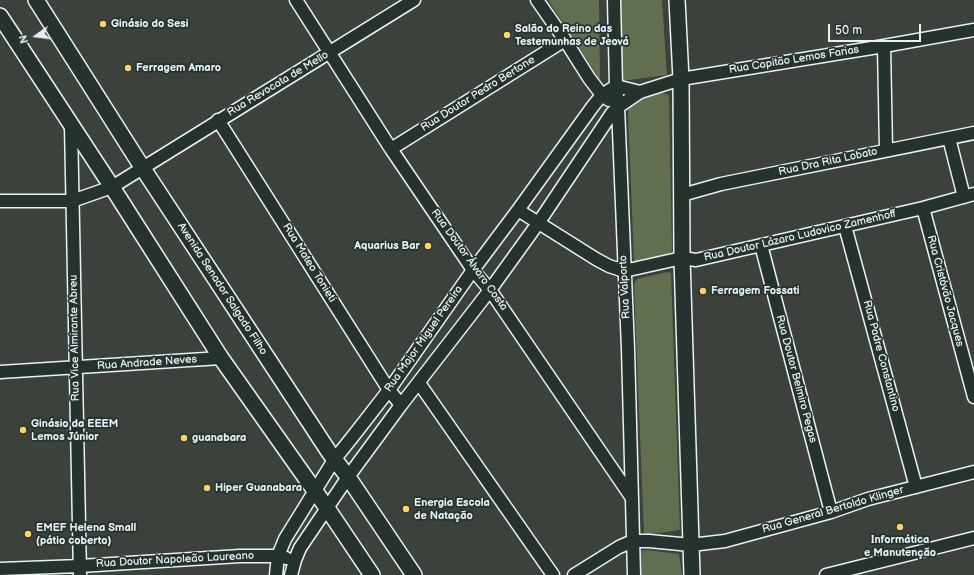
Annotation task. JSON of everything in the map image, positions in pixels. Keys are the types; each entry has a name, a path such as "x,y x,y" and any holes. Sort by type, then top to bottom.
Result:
{"main road":[{"name":"Avenida Senador Salgado Filho","path":"36,0 142,167 334,460 348,477 414,575"},
{"path":"677,0 681,79 682,258 692,575"},
{"path":"0,16 72,125 221,358 327,508 372,575"}],"street":[{"name":"Rua Doutor Álvaro Costa","path":"296,0 391,149 473,270 490,290 632,498"},
{"name":"Rua Revocata de Mello","path":"0,201 72,201 112,187 142,167 414,0"},
{"path":"537,0 566,40 589,78 602,95 618,107"},
{"name":"Rua Valporto","path":"614,0 616,86 628,349 634,575"},
{"name":"Rua Capitão Lemos Farias","path":"618,107 640,92 681,79 974,30"},
{"name":"Rua Doutor Pedro Bertone","path":"391,149 566,40"},
{"path":"884,46 886,150"},
{"path":"616,86 640,92"},
{"name":"Rua Major Miguel Pereira","path":"334,460 389,390 473,270 584,118 602,95 616,86"},
{"name":"Rua Major Miguel Pereira","path":"348,477 401,405 490,290 539,222 612,113 618,107"},
{"name":"Rua Mateo Tonieti","path":"218,120 389,390 401,405"},
{"name":"Rua Vice Almirante Abreu","path":"72,125 72,201 80,570"},
{"name":"Rua Dra Rita Lobato","path":"682,195 721,184 974,133"},
{"path":"948,138 969,196"},
{"name":"Rua Doutor Lázaro Ludovico Zamenhoff","path":"624,271 682,258 696,260 969,196"},
{"name":"Rua Cristóvão Jacques","path":"923,208 974,397"},
{"path":"518,210 596,259 609,266 624,271"},
{"name":"Rua Padre Constantino","path":"845,226 916,487"},
{"name":"Rua Doutor Belmiro Pegas","path":"761,245 831,512"},
{"name":"Rua Andrade Neves","path":"0,372 221,358"},
{"path":"419,383 553,575"},
{"path":"276,575 278,556 285,539 334,460"},
{"name":"Rua General Bertoldo Klinger","path":"633,541 691,545 725,541 831,512 868,499 974,472"},
{"path":"291,575 300,548 348,477"},
{"path":"826,575 974,538"},
{"path":"574,575 614,550 633,541"},
{"name":"Rua Doutor Napoleão Laureano","path":"0,569 80,570 240,556 278,556 295,560"}],"green space":[{"path":"548,0 599,0 600,80"},
{"path":"619,0 662,0 667,75 621,81"},
{"path":"659,92 669,95 672,250 669,255 634,262 628,111 631,104"},
{"path":"667,272 671,273 680,530 644,535 634,285 637,279"},
{"path":"647,550 679,554 682,575 640,575 639,557 641,551"}],"place":[{"name":"Ginásio do Sesi","path":"103,24"},
{"name":"Salão do Reino das Testemunhas de Jeová","path":"507,35"},
{"name":"Ferragem Amaro","path":"128,68"},
{"name":"Aquarius Bar","path":"428,246"},
{"name":"Ferragem Fossati","path":"703,291"},
{"name":"Ginásio da EEEM Lemos Júnior","path":"23,430"},
{"name":"guanabara","path":"184,438"},
{"name":"Hiper Guanabara","path":"207,488"},
{"name":"Energia Escola de Natação","path":"406,509"},
{"name":"Informática e Manutenção","path":"900,527"},
{"name":"EMEF Helena Small (pátio coberto)","path":"28,534"}]}
